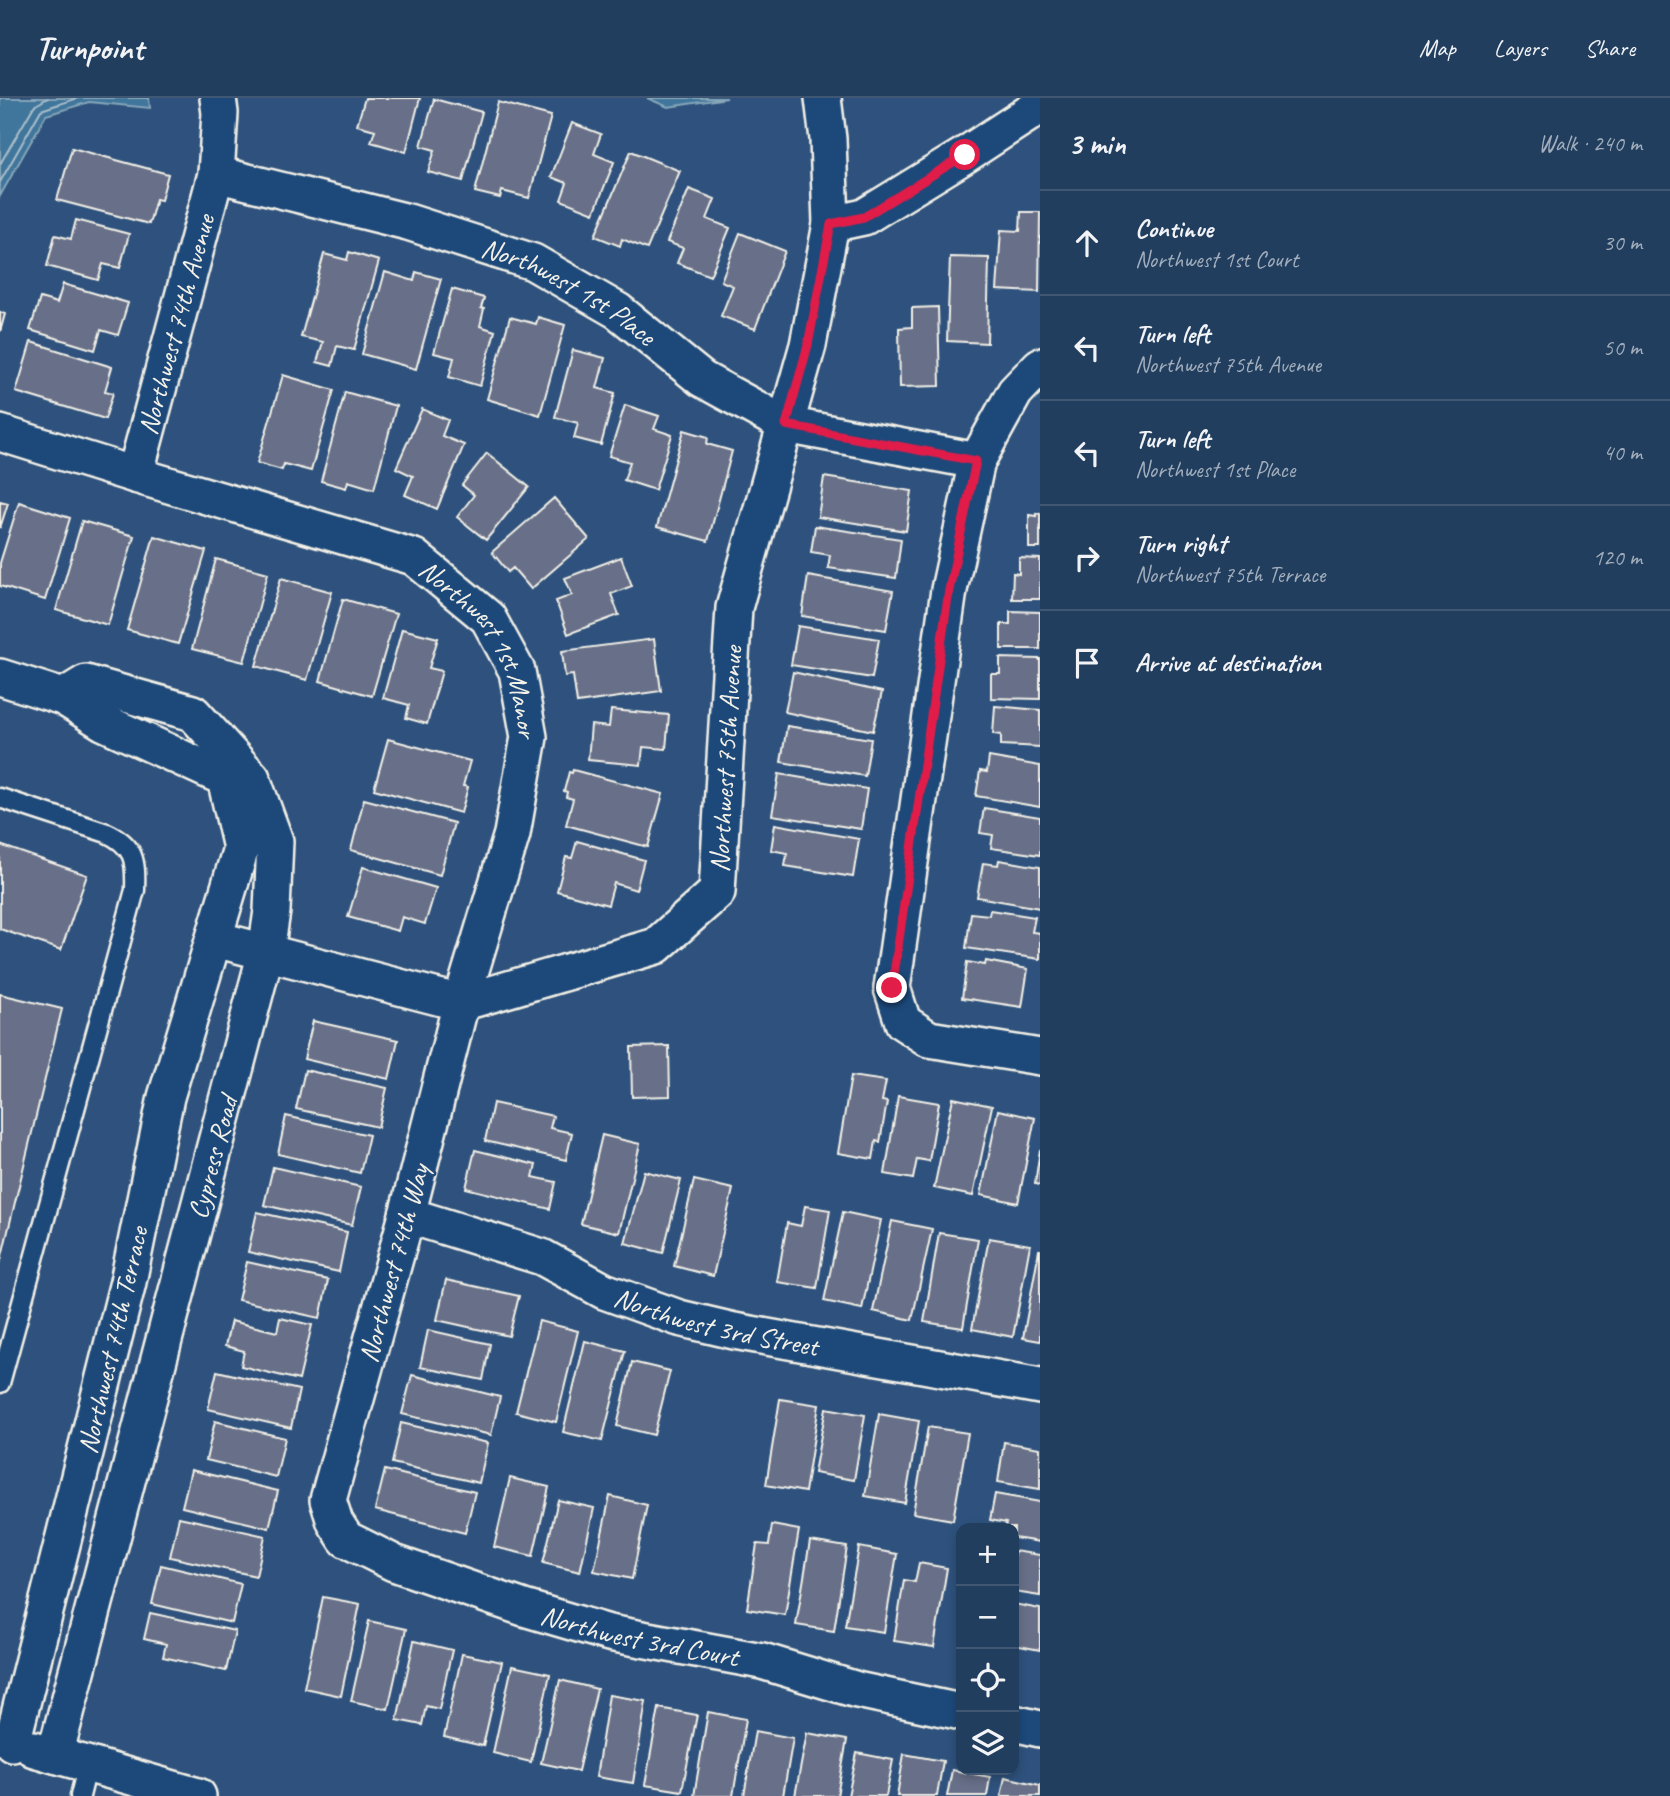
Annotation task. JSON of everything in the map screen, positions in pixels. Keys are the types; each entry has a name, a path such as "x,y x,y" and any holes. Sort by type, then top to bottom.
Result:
{"street":[{"path":"216,174 220,113 218,98"},
{"name":"Northwest 75th Avenue","path":"461,1003 656,946 716,892 734,608 808,345 831,224 828,139 823,98"},
{"path":"831,224 864,217 1040,106"},
{"name":"Northwest 1st Place","path":"216,174 408,222 533,262 618,311 702,379 786,425 976,461"},
{"name":"Northwest 74th Avenue","path":"135,475 216,174"},
{"path":"1040,366 1015,392 976,461 949,590 892,988 903,1022 929,1039 1040,1057"},
{"name":"Northwest 1st Manor","path":"0,433 414,557 488,618 517,671 529,737 512,834 461,1003"},
{"path":"0,677 63,697 103,722 225,778 241,848 215,939 461,1003"},
{"name":"Cypress Road","path":"63,697 86,683 193,713 252,778 275,841 272,911 266,952 75,1772"},
{"name":"Northwest 74th Terrace","path":"6,1741 128,1282 166,1097 215,939"},
{"name":"Northwest 74th Way","path":"335,1522 328,1500 407,1215 461,1003"},
{"name":"Northwest 3rd Street","path":"407,1215 542,1257 604,1291 679,1318 734,1331 1040,1386"},
{"name":"Northwest 3rd Court","path":"335,1522 346,1539 394,1563 524,1608 609,1633 762,1661 857,1690 956,1711"},
{"path":"1019,1724 1040,1729"},
{"path":"6,1741 75,1772 198,1796"}],"lane":[{"path":"0,799 107,832 123,840 136,869 135,890 0,1383"}],"water":[{"path":"0,98 149,98 150,108 89,102 46,115 0,196"},
{"path":"647,98 727,98 668,107"}],"building":[{"path":"365,98 420,98 406,152 371,142 375,130 357,125"},
{"path":"434,99 482,112 463,181 428,172 435,150 421,146"},
{"path":"498,102 551,116 529,198 502,191 500,198 475,192"},
{"path":"572,123 601,134 594,154 614,162 594,213 561,200 567,183 551,177"},
{"path":"72,148 168,174 161,200 156,199 149,224 57,200"},
{"path":"631,151 680,171 647,249 622,239 620,246 595,236"},
{"path":"689,189 715,199 707,219 730,228 710,276 677,263 683,248 667,242"},
{"path":"1021,212 1040,212 1039,292 997,290 1001,230 1020,231"},
{"path":"76,220 129,234 120,268 103,264 98,280 47,266 55,235 71,239"},
{"path":"740,233 785,251 755,329 721,316 733,286 721,281"},
{"path":"349,252 379,261 354,350 337,346 332,366 317,362 323,342 301,337 324,254 347,260"},
{"path":"950,257 989,258 987,343 947,341"},
{"path":"385,272 414,281 416,272 441,279 416,369 362,354"},
{"path":"63,284 128,303 118,335 101,330 95,350 30,330 40,298 57,303"},
{"path":"452,289 484,298 480,326 495,331 480,386 449,377 454,358 434,353"},
{"path":"938,307 940,386 900,387 899,328 912,327 912,308"},
{"path":"0,312 5,314 0,332"},
{"path":"510,317 536,324 538,317 565,325 540,415 487,399"},
{"path":"31,342 112,367 105,391 113,393 105,419 16,392"},
{"path":"573,350 605,358 597,388 615,393 601,445 574,438 578,423 555,417"},
{"path":"283,375 334,390 311,471 284,464 282,470 257,463"},
{"path":"345,392 396,406 374,489 348,481 346,488 321,481"},
{"path":"625,405 659,416 654,429 672,435 655,490 624,480 630,462 609,456"},
{"path":"422,409 448,420 442,436 464,445 437,509 405,495 413,476 396,468"},
{"path":"684,430 708,437 707,444 732,451 708,541 657,527"},
{"path":"487,453 529,487 486,540 457,517 474,495 462,485"},
{"path":"824,477 912,491 906,531 818,517"},
{"path":"554,498 589,539 531,589 513,568 508,572 492,552"},
{"path":"0,501 8,503 0,528"},
{"path":"19,502 70,518 45,600 0,586 0,563"},
{"path":"1036,513 1040,514 1040,548 1029,548 1029,515 1036,516"},
{"path":"82,521 134,536 108,625 56,610"},
{"path":"815,526 901,539 896,578 828,568 830,555 811,552"},
{"path":"154,536 206,551 178,644 127,630"},
{"path":"621,557 632,586 611,594 619,615 568,634 556,601 572,595 565,578"},
{"path":"1019,558 1040,559 1040,599 1012,599 1013,573 1019,574"},
{"path":"216,559 268,573 244,662 192,649"},
{"path":"808,576 893,591 886,630 802,616"},
{"path":"281,578 332,592 307,680 256,666"},
{"path":"343,599 396,614 372,696 320,681"},
{"path":"1010,611 1040,612 1040,649 1001,649 1001,624 1010,624"},
{"path":"798,626 879,639 872,678 791,665"},
{"path":"402,629 438,638 429,668 442,671 427,724 406,718 409,705 383,698"},
{"path":"654,639 661,691 577,703 573,675 565,676 562,651"},
{"path":"1000,658 1040,659 1040,699 991,698 991,674 1000,674"},
{"path":"793,672 882,692 873,731 785,712"},
{"path":"995,706 1040,710 1040,747 1001,745 1001,735 993,734"},
{"path":"611,710 669,715 666,749 643,747 641,765 588,760 591,725 609,727"},
{"path":"787,726 871,739 865,776 781,762"},
{"path":"388,739 470,761 463,786 468,787 461,813 374,789"},
{"path":"989,757 1040,766 1040,807 976,796 980,771 987,772"},
{"path":"573,770 663,794 648,847 566,825 573,799 566,797 567,792 564,791 569,772 572,773"},
{"path":"779,774 867,789 861,829 772,815"},
{"path":"364,799 454,823 440,875 351,850"},
{"path":"984,808 1040,817 1040,855 991,848 993,835 980,833"},
{"path":"775,824 859,839 853,877 785,866 787,853 771,850"},
{"path":"577,841 644,860 636,890 614,883 608,905 557,891 566,857 572,858"},
{"path":"0,845 87,875 61,950 0,929"},
{"path":"999,860 1040,867 1040,908 977,897 983,863 998,865"},
{"path":"363,867 436,888 425,924 402,917 398,931 348,917"},
{"path":"990,910 1035,917 1032,932 1040,933 1040,959 966,948 971,913 989,915"},
{"path":"986,961 1028,969 1022,1007 962,998 967,962 985,965"},
{"path":"0,994 62,1009 0,1264"},
{"path":"313,1021 398,1040 389,1079 304,1059"},
{"path":"669,1046 670,1096 632,1097 631,1047"},
{"path":"305,1070 387,1088 378,1127 296,1109"},
{"path":"851,1076 886,1081 882,1101 887,1102 880,1142 876,1141 873,1159 838,1153"},
{"path":"898,1096 939,1103 929,1161 917,1159 913,1179 885,1174"},
{"path":"953,1098 992,1106 973,1196 934,1188"},
{"path":"493,1103 553,1116 550,1128 572,1133 566,1160 485,1141"},
{"path":"998,1110 1035,1118 1018,1203 981,1195"},
{"path":"286,1116 369,1135 360,1173 278,1154"},
{"path":"602,1135 640,1144 619,1233 581,1224"},
{"path":"475,1150 536,1165 533,1177 556,1182 550,1209 466,1188"},
{"path":"1040,1150 1040,1185 1035,1184"},
{"path":"273,1167 361,1187 352,1225 264,1205"},
{"path":"644,1171 681,1180 663,1253 625,1243"},
{"path":"694,1180 733,1189 713,1276 674,1266"},
{"path":"805,1206 830,1210 817,1288 777,1282 787,1223 801,1226"},
{"path":"257,1212 347,1232 339,1272 248,1252"},
{"path":"843,1212 881,1220 862,1309 824,1301"},
{"path":"892,1221 932,1229 912,1320 873,1311"},
{"path":"939,1233 978,1239 963,1328 924,1322"},
{"path":"989,1238 1030,1245 1013,1337 972,1329"},
{"path":"1040,1250 1040,1341 1023,1338"},
{"path":"247,1262 328,1280 320,1318 238,1300"},
{"path":"446,1280 519,1296 509,1336 437,1320"},
{"path":"280,1318 312,1325 299,1380 241,1366 244,1351 225,1346 231,1321 277,1332"},
{"path":"539,1321 578,1331 556,1422 516,1412"},
{"path":"428,1330 490,1344 483,1380 420,1367"},
{"path":"585,1341 625,1351 602,1441 563,1432"},
{"path":"632,1362 670,1371 654,1435 617,1426"},
{"path":"217,1371 299,1390 291,1428 208,1409"},
{"path":"412,1375 500,1397 491,1435 402,1414"},
{"path":"780,1399 819,1405 805,1492 766,1485"},
{"path":"826,1408 865,1415 854,1480 814,1473"},
{"path":"879,1414 919,1421 905,1503 865,1496"},
{"path":"215,1421 285,1438 276,1477 206,1460"},
{"path":"401,1423 488,1443 479,1483 392,1463"},
{"path":"928,1427 968,1433 953,1520 913,1513"},
{"path":"1004,1442 1040,1448 1040,1489 998,1482"},
{"path":"191,1470 278,1491 269,1528 182,1507"},
{"path":"385,1470 475,1492 465,1533 375,1510"},
{"path":"510,1478 549,1487 533,1556 494,1547"},
{"path":"995,1494 1040,1502 1040,1542 1019,1539 1019,1523 990,1520"},
{"path":"610,1496 647,1505 632,1579 594,1571"},
{"path":"558,1500 594,1508 580,1572 543,1563"},
{"path":"179,1517 265,1536 256,1576 170,1557"},
{"path":"772,1525 799,1530 785,1615 747,1609 757,1544 769,1545"},
{"path":"810,1541 847,1547 834,1631 796,1625"},
{"path":"859,1547 897,1554 884,1632 845,1626"},
{"path":"1019,1552 1040,1555 1040,1596 1019,1593"},
{"path":"919,1563 947,1568 934,1647 894,1641 904,1580 915,1582"},
{"path":"161,1565 241,1584 232,1623 152,1604"},
{"path":"323,1597 360,1604 341,1696 304,1688"},
{"path":"1019,1605 1040,1609 1040,1650 1019,1646"},
{"path":"150,1613 235,1631 226,1671 163,1657 166,1644 144,1639"},
{"path":"369,1621 406,1629 388,1709 351,1701"},
{"path":"414,1641 452,1650 439,1709 426,1706 422,1725 397,1720"},
{"path":"462,1654 502,1662 483,1746 444,1737"},
{"path":"512,1666 550,1674 531,1762 493,1753"},
{"path":"560,1680 597,1689 578,1771 541,1763"},
{"path":"609,1695 646,1701 633,1783 596,1777"},
{"path":"659,1708 697,1715 682,1791 645,1785"},
{"path":"708,1712 746,1719 733,1796 694,1796"},
{"path":"755,1731 793,1738 783,1796 744,1796"},
{"path":"807,1733 847,1740 837,1796 795,1796"},
{"path":"857,1753 893,1760 886,1796 848,1796"},
{"path":"904,1754 943,1761 937,1796 897,1796"},
{"path":"952,1770 956,1771 956,1775 990,1777 987,1796 947,1796"},
{"path":"1005,1777 1040,1785 1040,1796 1001,1796"}],"route":[{"path":"892,988 949,590 976,461 786,425 808,345 831,224 864,217 965,155"}]}
